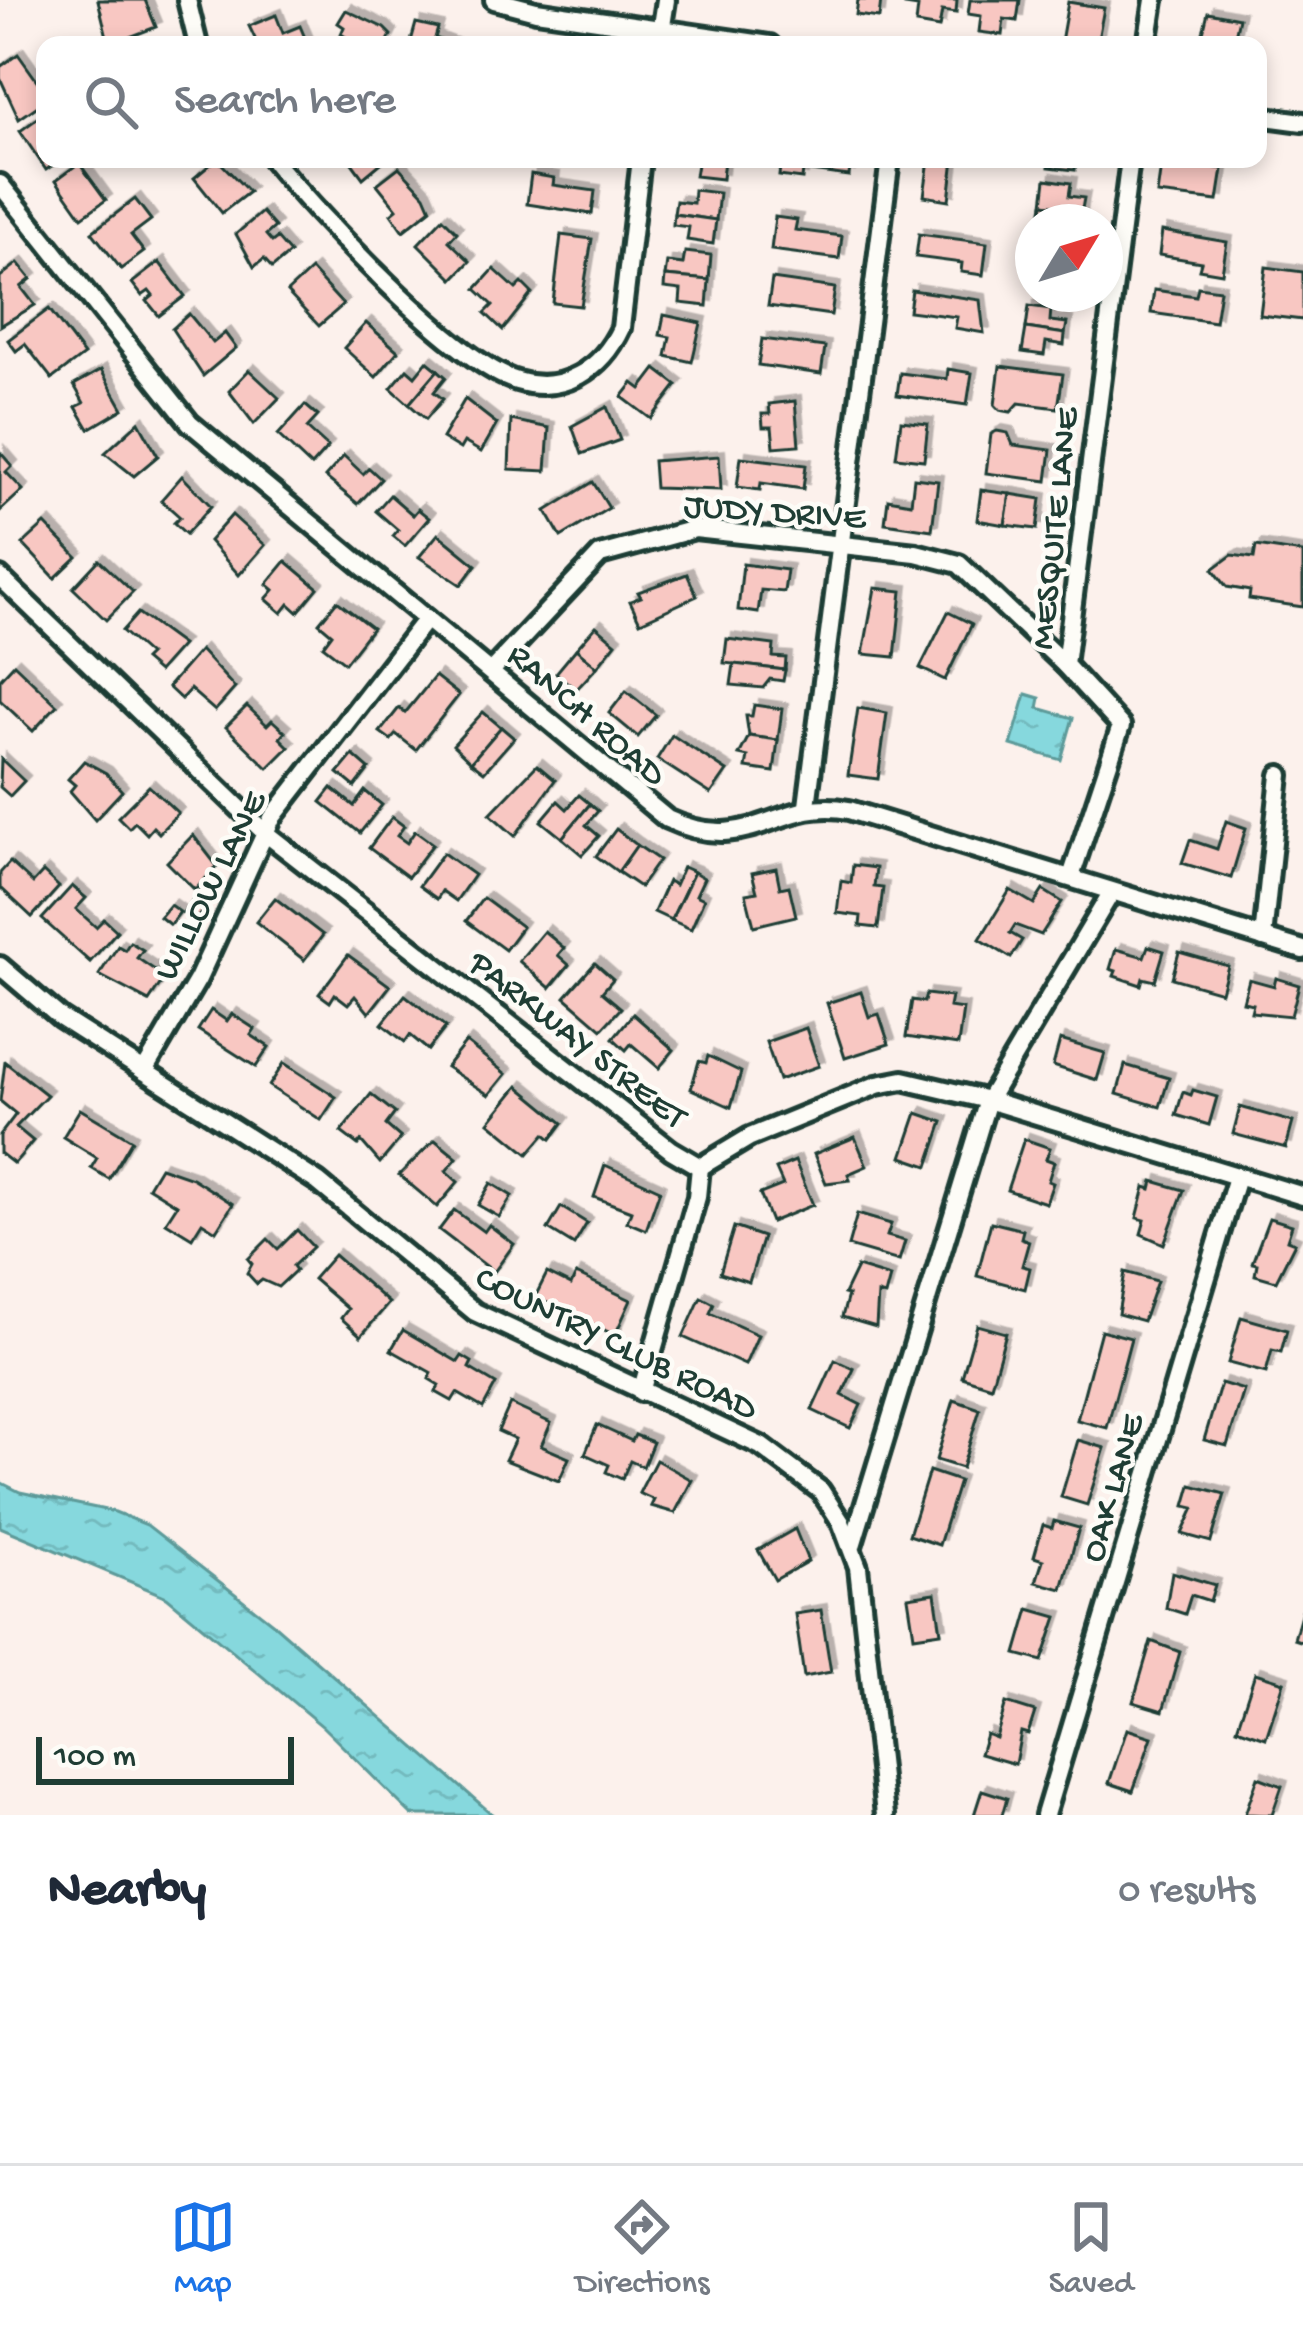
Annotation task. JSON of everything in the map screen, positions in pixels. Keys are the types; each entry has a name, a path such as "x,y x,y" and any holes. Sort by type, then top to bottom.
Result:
{"street":[{"path":"187,0 196,36"},
{"path":"494,0 655,36"},
{"path":"660,36 666,0"},
{"path":"1148,36 1154,0"},
{"path":"1267,117 1303,122"},
{"path":"280,168 375,272 477,358 509,378 533,385 580,376 614,343 621,328 640,168"},
{"path":"889,168 807,806 849,810 1303,950"},
{"name":"MESQUITE LANE","path":"1071,877 1121,726 1065,665 1129,168"},
{"name":"RANCH ROAD","path":"0,184 190,423 492,670 652,811 683,827 715,834 749,832 807,806"},
{"name":"JUDY DRIVE","path":"492,670 576,575 600,556 695,529 841,544 959,564 1065,665"},
{"name":"PARKWAY STREET","path":"0,577 264,832 671,1150 700,1167 738,1142 877,1085 903,1080 988,1100 1303,1196"},
{"name":"WILLOW LANE","path":"144,1071 198,979 264,832 426,619"},
{"path":"1263,938 1280,776"},
{"path":"852,1547 988,1100 1111,893"},
{"name":"COUNTRY CLUB ROAD","path":"0,966 62,1018 318,1182 475,1312 748,1439 799,1470 821,1491 852,1547 865,1600 885,1815"},
{"path":"641,1392 697,1197 700,1167"},
{"name":"OAK LANE","path":"1045,1815 1237,1177"}],"water":[{"path":"1026,694 1040,698 1038,708 1073,718 1061,760 1011,745"},
{"path":"0,1482 20,1492 115,1512 147,1525 276,1626 493,1815 412,1815 322,1726 167,1597 0,1527"}],"building":[{"path":"98,0 145,0 156,27 132,36 107,36"},
{"path":"858,0 881,0 879,18 856,15"},
{"path":"906,0 957,0 956,13 942,11 939,28 916,24 918,7 905,5"},
{"path":"970,0 1020,0 1017,21 1004,19 1002,35 979,32 981,16 968,14"},
{"path":"1068,2 1104,8 1099,36 1062,36"},
{"path":"346,10 391,35 344,36 344,27 338,23"},
{"path":"1208,12 1239,18 1235,36 1202,36"},
{"path":"276,15 283,33 300,26 304,36 254,36 249,26"},
{"path":"416,23 438,28 436,36 412,36"},
{"path":"18,54 36,79 36,107 19,119 0,78 0,67"},
{"path":"36,119 36,155 20,131"},
{"path":"72,168 83,168 106,200 82,217 56,180"},
{"path":"206,168 226,168 249,192 222,213 194,178"},
{"path":"356,168 375,168 363,178"},
{"path":"400,168 425,195 431,209 403,231 391,214 397,209 377,184"},
{"path":"696,168 723,168 722,179 695,176"},
{"path":"780,168 850,168 849,176 803,170 802,179 779,176"},
{"path":"928,168 953,168 949,200 924,196"},
{"path":"1161,168 1223,169 1218,201 1157,194"},
{"path":"531,174 554,178 553,185 595,191 592,214 527,204"},
{"path":"1046,179 1071,183 1069,196 1084,198 1083,204 1043,204"},
{"path":"694,190 719,193 716,220 674,214 676,201 693,203"},
{"path":"135,199 151,220 131,235 144,252 121,269 92,232"},
{"path":"262,212 275,227 266,235 272,242 277,238 290,253 272,268 264,259 254,267 236,234"},
{"path":"674,214 716,220 713,244 687,240 689,227 673,225"},
{"path":"775,217 797,220 795,230 842,236 839,259 771,250"},
{"path":"443,218 457,232 449,241 470,261 453,279 418,244"},
{"path":"1162,231 1227,242 1222,273 1199,269 1201,262 1159,255"},
{"path":"919,234 987,243 983,275 961,272 962,263 916,257"},
{"path":"561,235 592,239 581,306 553,303"},
{"path":"685,252 711,255 709,280 665,276 667,262 683,264"},
{"path":"159,262 185,296 159,316 147,301 153,296 149,291 142,296 132,283"},
{"path":"18,263 31,279 21,287 35,305 0,326 0,277"},
{"path":"1266,267 1303,272 1303,320 1260,315"},
{"path":"494,269 516,289 522,283 532,293 503,330 485,313 493,305 476,289"},
{"path":"311,270 343,305 319,326 287,292"},
{"path":"665,276 709,280 707,306 680,303 681,290 664,288"},
{"path":"772,279 835,288 831,315 768,306"},
{"path":"1198,287 1220,290 1215,322 1151,313 1154,290 1196,296"},
{"path":"912,290 980,300 984,333 955,328 957,317 909,311"},
{"path":"49,309 84,355 52,379 25,344 16,351 8,340"},
{"path":"1028,312 1051,312 1050,321 1067,323 1065,334 1026,328"},
{"path":"189,314 213,343 225,333 236,348 203,376 172,329"},
{"path":"664,315 701,323 692,362 666,356 670,337 660,335"},
{"path":"366,323 398,351 376,377 344,348"},
{"path":"1026,328 1065,334 1064,345 1046,342 1044,355 1022,352"},
{"path":"762,339 825,347 821,374 758,365"},
{"path":"427,361 438,370 409,404 391,388 407,369 415,376"},
{"path":"1000,366 1063,374 1058,408 1019,403 1011,412 1000,410 995,405"},
{"path":"656,369 677,385 651,419 622,397 633,383 641,389"},
{"path":"948,369 972,373 967,405 897,395 900,373 947,379"},
{"path":"101,370 123,409 89,429 76,407 84,403 74,385"},
{"path":"249,370 279,398 254,424 229,391"},
{"path":"438,370 446,377 434,392 443,399 426,419 409,404"},
{"path":"465,399 497,424 481,452 464,442 460,449 442,438"},
{"path":"795,401 799,445 774,447 772,427 763,427 762,414 770,414 769,404"},
{"path":"305,405 318,416 307,428 328,447 311,466 278,435"},
{"path":"607,407 620,440 582,454 572,426"},
{"path":"511,420 549,428 546,471 509,469"},
{"path":"901,421 928,424 924,460 896,457"},
{"path":"139,422 158,456 134,476 105,453"},
{"path":"1008,433 1013,445 1051,450 1047,481 986,473 991,434"},
{"path":"0,452 12,466 6,472 23,490 0,511"},
{"path":"344,456 363,474 369,468 381,479 358,504 325,477"},
{"path":"719,456 721,490 655,488 653,461"},
{"path":"741,457 806,465 803,489 761,483 760,490 737,487"},
{"path":"182,476 211,506 186,534 174,523 180,517 161,500"},
{"path":"914,478 938,481 932,530 885,523 888,499 911,503"},
{"path":"593,482 609,508 561,537 546,511"},
{"path":"981,490 1010,494 1005,525 977,520"},
{"path":"1010,494 1041,499 1037,529 1005,525"},
{"path":"390,495 413,515 418,509 429,518 405,546 393,536 398,530 376,511"},
{"path":"232,515 265,545 239,575 209,541"},
{"path":"45,524 77,557 55,578 23,544"},
{"path":"438,534 476,565 461,585 419,557"},
{"path":"1256,546 1303,553 1303,607 1249,599 1250,591 1227,587 1213,569 1232,555 1254,558"},
{"path":"99,560 133,592 106,620 73,588"},
{"path":"286,561 318,588 298,612 289,604 282,613 266,599 274,590 267,584"},
{"path":"743,564 787,570 784,592 761,590 758,613 738,610"},
{"path":"687,574 697,596 640,622 630,601 641,597 638,592"},
{"path":"875,588 902,591 895,657 863,654"},
{"path":"337,601 372,628 345,663 323,646 332,634 319,623"},
{"path":"948,612 972,624 945,680 920,668"},
{"path":"138,613 182,645 158,672 144,660 149,655 122,631"},
{"path":"596,626 616,643 597,667 576,649"},
{"path":"727,639 774,645 773,657 786,658 785,670 724,663"},
{"path":"576,649 597,667 576,690 556,673"},
{"path":"200,650 235,688 215,711 190,689 181,699 168,687"},
{"path":"14,664 57,705 33,731 0,700 0,679"},
{"path":"734,664 785,670 783,681 770,679 763,688 731,685"},
{"path":"435,676 459,695 416,750 396,734 391,740 380,732 399,708 405,713"},
{"path":"626,691 656,715 638,737 609,713"},
{"path":"754,705 782,709 778,740 749,736 746,716 752,716"},
{"path":"247,706 267,725 272,720 285,732 280,738 289,747 268,768 226,727"},
{"path":"858,708 887,713 878,779 848,775"},
{"path":"483,712 501,727 471,762 453,745"},
{"path":"501,727 514,738 484,772 471,762"},
{"path":"672,735 727,771 711,794 657,759"},
{"path":"749,736 778,740 774,772 746,768 748,757 739,755"},
{"path":"353,755 369,769 355,787 338,773"},
{"path":"1,759 24,781 10,796 0,787"},
{"path":"84,761 106,773 122,791 95,820 70,791 75,785 68,779"},
{"path":"537,765 555,780 515,836 490,814"},
{"path":"149,786 178,813 159,833 153,827 147,834 135,822 129,828 118,817"},
{"path":"332,788 354,806 365,791 382,805 360,833 321,802"},
{"path":"579,795 590,804 562,838 541,821 558,801 567,809"},
{"path":"590,804 598,811 586,825 599,836 582,855 562,838"},
{"path":"392,817 404,826 397,836 407,843 415,831 433,844 408,877 369,848"},
{"path":"1226,821 1246,828 1231,878 1182,863 1190,840 1217,849"},
{"path":"616,829 637,845 618,872 596,856"},
{"path":"193,835 217,866 195,890 167,862"},
{"path":"637,845 659,860 640,887 618,872"},
{"path":"443,853 474,875 456,901 442,891 437,899 419,886"},
{"path":"10,862 33,883 43,872 59,887 32,917 0,887 0,873"},
{"path":"853,865 876,868 874,887 883,888 878,928 860,926 861,916 837,913 841,881 851,883"},
{"path":"683,867 694,872 671,920 654,912 668,881 675,885"},
{"path":"776,868 780,888 789,886 796,916 754,926 746,894 757,892 752,873"},
{"path":"694,872 704,878 696,895 704,899 691,929 671,920"},
{"path":"72,886 86,898 76,909 96,927 104,919 117,931 90,962 42,919"},
{"path":"1010,890 1034,904 1043,890 1062,902 1041,935 1015,925 1010,933 1022,940 1011,958 980,939"},
{"path":"199,891 210,900 195,921 183,913"},
{"path":"275,898 323,935 304,960 256,922"},
{"path":"483,898 522,927 505,950 466,921"},
{"path":"170,905 180,912 170,925 160,917"},
{"path":"544,931 564,948 558,955 569,965 550,988 519,961"},
{"path":"130,942 143,950 137,958 165,977 149,1001 99,975 118,946 125,950"},
{"path":"1148,946 1164,951 1155,981 1143,978 1141,985 1114,976 1116,971 1110,969 1116,949 1144,957"},
{"path":"1179,952 1228,966 1221,992 1172,978"},
{"path":"348,955 390,986 369,1013 355,996 348,1004 335,994 330,1002 319,994"},
{"path":"595,963 613,979 602,992 621,1008 602,1029 565,997"},
{"path":"1276,978 1299,985 1291,1016 1251,1012 1253,1004 1243,1002 1249,979 1274,986"},
{"path":"861,992 869,1017 879,1014 889,1044 845,1058 827,1003"},
{"path":"926,994 951,997 949,1007 963,1009 958,1045 906,1037 912,1000 924,1002"},
{"path":"405,995 446,1027 428,1050 410,1035 405,1042 382,1024"},
{"path":"211,1010 227,1021 232,1014 255,1029 251,1035 269,1047 256,1067 198,1030"},
{"path":"633,1014 674,1050 659,1068 631,1044 626,1050 613,1038"},
{"path":"806,1028 819,1066 779,1080 766,1042"},
{"path":"1060,1040 1105,1053 1097,1080 1053,1066"},
{"path":"466,1042 506,1074 489,1095 446,1067"},
{"path":"708,1056 741,1072 731,1107 691,1089 699,1061 706,1063"},
{"path":"5,1062 47,1095 16,1127 33,1141 14,1164 0,1153 0,1135 16,1114 0,1101"},
{"path":"284,1063 336,1097 321,1120 269,1086"},
{"path":"1125,1065 1169,1078 1160,1107 1117,1094"},
{"path":"518,1086 563,1123 551,1139 545,1134 528,1154 489,1122"},
{"path":"1193,1090 1217,1097 1209,1125 1176,1115 1183,1092 1191,1095"},
{"path":"371,1094 395,1113 386,1125 401,1138 380,1163 361,1141 358,1145 341,1132"},
{"path":"1240,1107 1293,1122 1286,1148 1233,1134"},
{"path":"80,1109 132,1140 109,1179 91,1168 97,1158 63,1137"},
{"path":"917,1113 943,1122 928,1166 902,1157"},
{"path":"855,1137 867,1166 848,1174 850,1180 826,1183 814,1154"},
{"path":"1024,1139 1050,1148 1046,1159 1054,1162 1048,1181 1053,1183 1046,1203 1007,1190"},
{"path":"435,1140 457,1158 446,1171 458,1182 437,1207 399,1175"},
{"path":"795,1161 813,1205 771,1222 760,1194 783,1185 776,1169"},
{"path":"605,1165 660,1190 646,1230 627,1222 631,1211 594,1197"},
{"path":"160,1167 192,1178 233,1204 216,1231 202,1222 192,1238 166,1222 177,1205 148,1187"},
{"path":"1153,1181 1184,1190 1164,1244 1141,1234 1145,1220 1137,1218 1145,1187 1151,1189"},
{"path":"491,1183 512,1196 499,1217 478,1205"},
{"path":"561,1207 587,1223 574,1245 548,1229"},
{"path":"454,1210 484,1232 489,1225 514,1244 494,1272 439,1230"},
{"path":"857,1214 891,1224 887,1236 905,1241 899,1261 848,1246"},
{"path":"1269,1218 1292,1225 1287,1240 1295,1243 1276,1281 1255,1275 1257,1264 1252,1263"},
{"path":"991,1222 1023,1230 1021,1238 1029,1241 1022,1266 1030,1268 1025,1289 977,1276"},
{"path":"734,1227 763,1237 749,1282 720,1273"},
{"path":"297,1230 313,1247 293,1266 296,1270 278,1287 262,1280 257,1284 247,1273 252,1264 248,1259 268,1239 278,1249"},
{"path":"334,1255 389,1303 361,1336 341,1318 348,1309 313,1279"},
{"path":"857,1267 890,1277 885,1296 878,1294 876,1327 842,1317 848,1295 844,1294"},
{"path":"1125,1272 1157,1281 1143,1321 1118,1314"},
{"path":"547,1273 571,1285 576,1274 631,1300 615,1335 535,1297"},
{"path":"701,1297 714,1304 710,1313 758,1335 745,1365 683,1337"},
{"path":"1241,1317 1287,1330 1281,1352 1272,1350 1266,1373 1228,1363"},
{"path":"977,1325 1006,1333 991,1386 962,1377"},
{"path":"403,1330 458,1362 462,1356 472,1362 469,1368 496,1384 483,1408 457,1393 452,1401 436,1392 439,1385 429,1379 432,1373 391,1350"},
{"path":"1101,1330 1131,1338 1107,1428 1077,1420"},
{"path":"835,1360 854,1369 842,1395 861,1405 850,1428 812,1410"},
{"path":"1221,1383 1244,1390 1227,1446 1204,1440"},
{"path":"954,1400 980,1409 962,1468 936,1460"},
{"path":"510,1404 551,1423 541,1446 569,1458 559,1481 505,1460 515,1439 498,1431"},
{"path":"597,1425 632,1441 635,1435 653,1442 643,1467 630,1461 622,1479 606,1472 609,1465 585,1454"},
{"path":"1078,1440 1105,1448 1087,1505 1061,1497"},
{"path":"656,1460 692,1480 675,1513 651,1506 654,1500 639,1493"},
{"path":"929,1471 959,1481 939,1545 909,1535"},
{"path":"1191,1485 1225,1494 1211,1542 1182,1534 1194,1508 1185,1506"},
{"path":"1054,1521 1079,1528 1062,1589 1036,1582 1043,1560 1034,1557 1043,1525 1052,1528"},
{"path":"795,1529 808,1561 775,1580 758,1550"},
{"path":"1172,1572 1215,1585 1210,1601 1191,1595 1185,1614 1166,1608"},
{"path":"935,1593 941,1632 914,1636 908,1597"},
{"path":"1303,1607 1303,1642 1294,1639"},
{"path":"1029,1609 1057,1617 1042,1661 1016,1654"},
{"path":"821,1610 831,1672 804,1677 795,1614"},
{"path":"1151,1641 1180,1652 1163,1711 1133,1702"},
{"path":"1255,1673 1284,1682 1266,1738 1237,1728"},
{"path":"1006,1703 1035,1712 1028,1734 1021,1732 1015,1764 980,1754 986,1734 996,1738"},
{"path":"1127,1729 1152,1737 1133,1791 1109,1783"},
{"path":"1258,1777 1282,1786 1272,1815 1245,1814"},
{"path":"982,1790 1007,1798 1002,1815 974,1815"}]}
